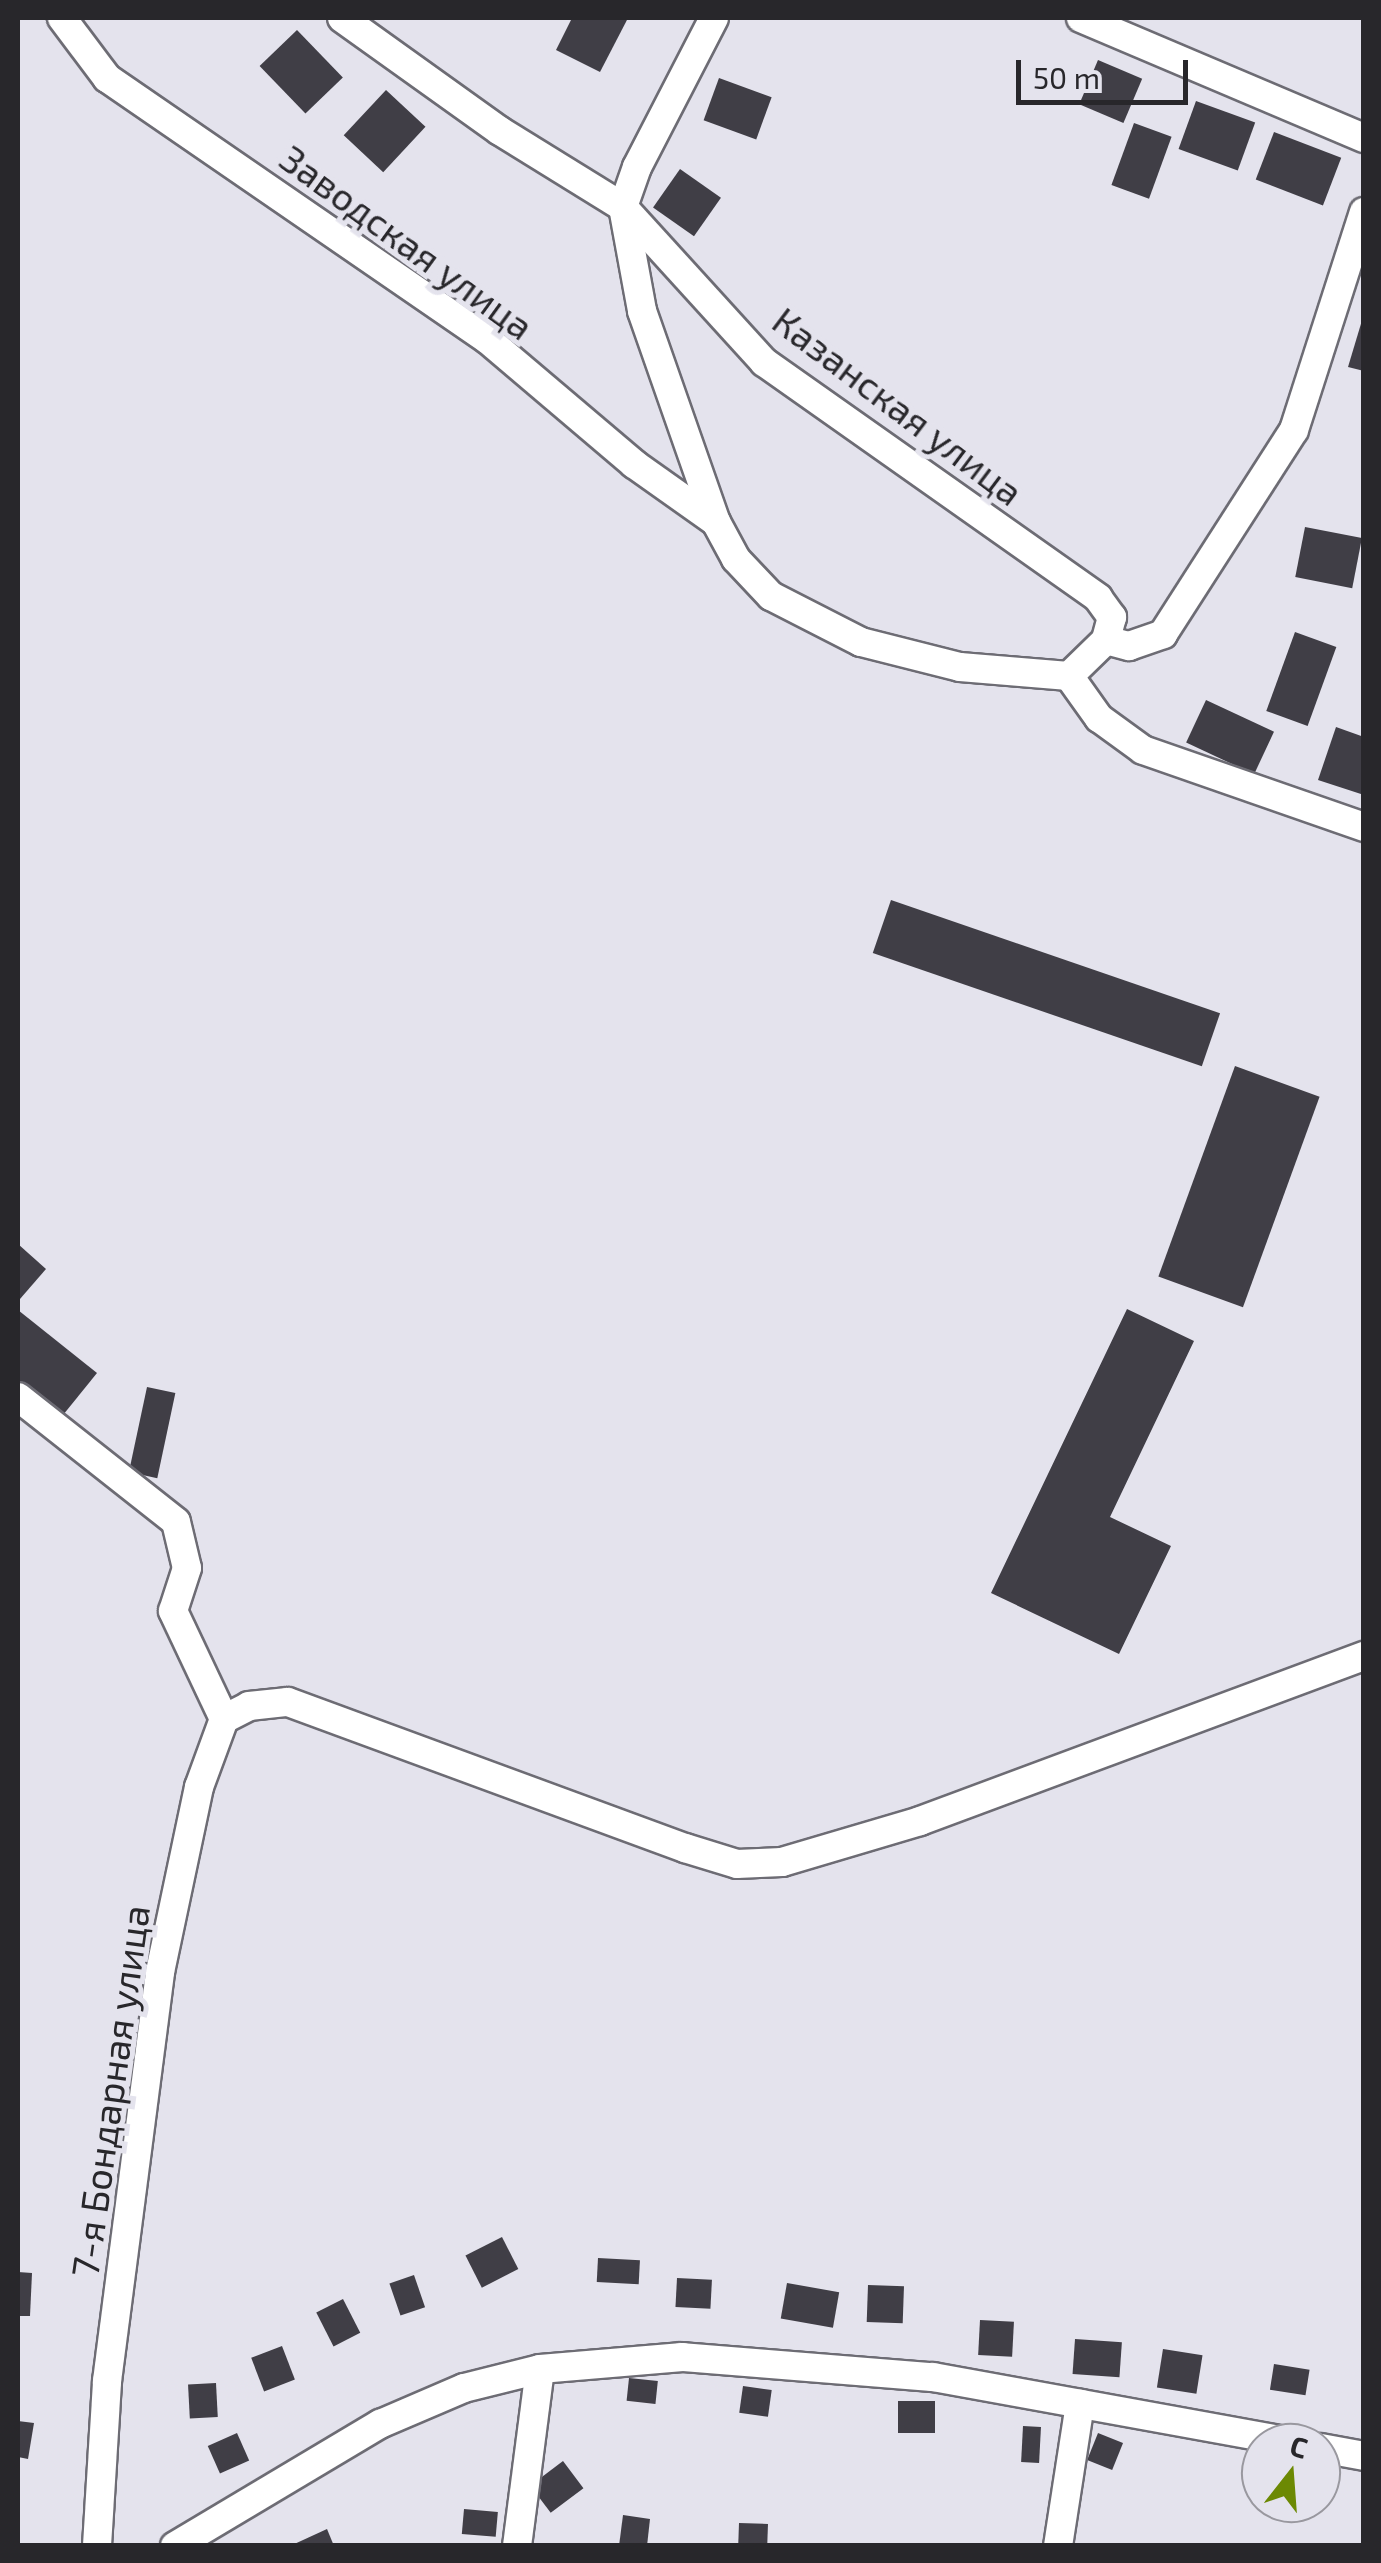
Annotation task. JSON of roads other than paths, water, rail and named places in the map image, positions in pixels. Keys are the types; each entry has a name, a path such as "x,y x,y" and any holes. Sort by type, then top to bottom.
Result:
{"street":[{"name":"Заводская улица","path":"62,18 107,78 488,340 634,464 716,522"},
{"name":"Казанская улица","path":"342,18 500,130 623,207 764,362 1098,598 1112,617 1106,640"},
{"path":"714,18 623,207 642,312 716,522 751,580 807,618 860,642 960,667 1069,676 1106,640 1151,642 1175,621 1294,430 1364,212"},
{"path":"1080,18 1364,138"},
{"path":"1069,676 1099,718 1143,750 1364,827"},
{"path":"18,1397 176,1522 188,1568 173,1611 224,1719 250,1706 288,1702 738,1864 782,1862 920,1822 1364,1656"},
{"name":"7-я Бондарная улица","path":"97,2546 108,2381 160,1972 200,1786 224,1719"},
{"path":"176,2546 380,2424 464,2388 540,2369 682,2357 933,2377 1241,2433"},
{"path":"517,2546 540,2369"},
{"path":"1058,2546 1080,2404"}]}
